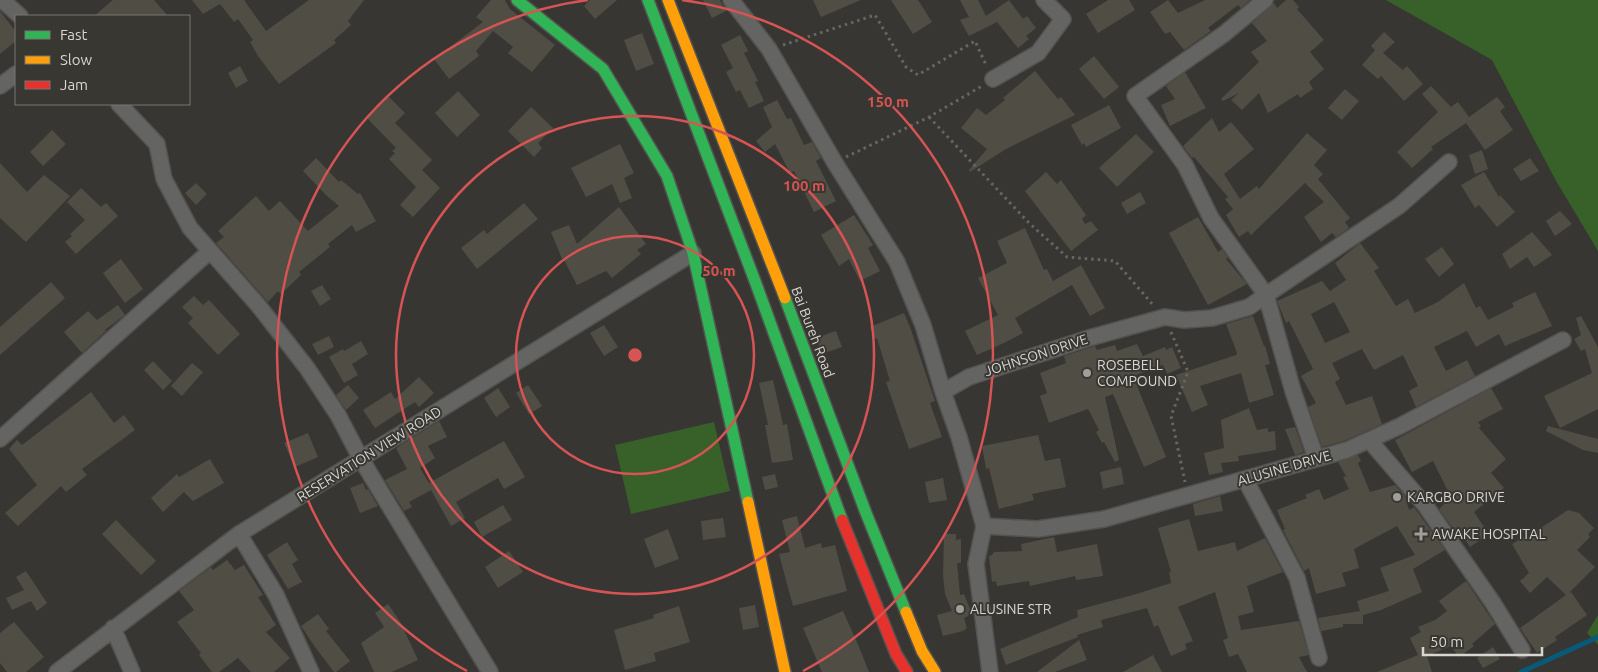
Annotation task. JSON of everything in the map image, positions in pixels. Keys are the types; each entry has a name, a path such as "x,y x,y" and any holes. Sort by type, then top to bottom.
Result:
{"main road":[{"path":"517,0 603,69 667,176 693,253 785,672"},
{"path":"648,0 756,281 833,497 896,654 908,672"},
{"name":"Bai Bureh Road","path":"668,0 866,513 922,651 935,672"}],"street":[{"path":"2,0 19,15"},
{"path":"731,0 769,49 835,163 897,262 923,325 959,437 984,526 976,564 990,672"},
{"path":"993,80 1038,53 1063,19 1044,0"},
{"path":"1265,0 1224,34 1136,96 1185,165 1211,218 1266,295 1293,391 1316,458"},
{"path":"0,86 15,75"},
{"path":"120,105 157,144 164,179 190,228 258,305 307,368 338,414 361,459 490,672"},
{"name":"JOHNSON DRIVE","path":"943,392 969,377 1089,338 1165,318 1184,320 1212,318 1249,307 1399,206 1448,162"},
{"path":"0,439 210,251"},
{"name":"RESERVATION VIEW ROAD","path":"57,672 239,534 693,253"},
{"name":"ALUSINE DRIVE","path":"984,526 1038,529 1104,519 1347,450 1400,426 1563,340"},
{"path":"1369,440 1425,505 1493,602 1522,650"},
{"path":"1245,479 1297,578 1319,658"},
{"path":"239,534 276,595 311,672"},
{"path":"113,628 132,672"}],"path":[{"path":"769,49 875,15 906,66 918,75 975,41 993,80 929,117 835,163"},
{"path":"929,117 1029,223 1067,257 1115,261 1165,318 1188,372 1171,416 1188,495"}],"green space":[{"path":"1386,0 1598,0 1598,251 1555,179 1492,60"},
{"path":"714,422 730,491 631,514 615,445"},
{"path":"1598,615 1598,645 1587,633"}],"building":[{"path":"113,0 154,0 167,15 95,15"},
{"path":"192,0 244,0 266,31 309,0 364,0 348,21 351,25 334,40 336,43 279,84 258,56 250,42 253,40 238,19 234,22 220,4 203,14"},
{"path":"491,0 505,0 510,9 555,45 532,72 508,53 513,47 493,31 476,51 479,56 449,79 434,59 483,22 476,17"},
{"path":"590,0 617,0 595,19 584,6"},
{"path":"703,0 720,0 726,11 712,18"},
{"path":"813,0 861,0 821,17"},
{"path":"891,0 918,0 932,22 913,34"},
{"path":"960,0 978,0 986,16 1009,0 1023,19 1027,16 1036,28 1026,36 1029,39 1018,48 997,22 969,36 960,20 969,17"},
{"path":"1108,0 1129,0 1135,10 1098,33 1086,14"},
{"path":"1168,0 1178,13 1205,0 1250,0 1241,8 1238,5 1208,28 1211,31 1184,50 1170,32 1165,34 1150,12"},
{"path":"1286,0 1293,0 1299,7 1297,9 1324,40 1310,52 1324,69 1309,82 1313,89 1300,98 1298,94 1268,113 1259,93 1242,110 1231,100 1239,93 1223,101 1221,99 1259,62 1251,52 1267,41 1252,23 1274,3 1277,8"},
{"path":"0,11 15,31 15,42 0,54"},
{"path":"1384,32 1395,42 1383,53 1403,70 1407,66 1423,84 1404,101 1381,76 1378,79 1362,65 1375,50 1371,46"},
{"path":"642,33 654,64 636,71 624,40"},
{"path":"740,35 748,51 744,53 758,81 755,82 764,101 749,108 740,90 736,92 726,72 733,68 721,45"},
{"path":"1094,56 1119,87 1104,99 1079,69"},
{"path":"240,66 248,81 236,88 228,73"},
{"path":"1035,71 1058,99 1061,97 1075,115 1006,149 970,172 969,170 987,149 961,128 977,108 986,115 1005,100 1003,98"},
{"path":"1185,72 1206,108 1170,126 1161,105 1175,99 1166,86"},
{"path":"1431,86 1451,107 1458,102 1469,117 1497,97 1505,107 1500,111 1513,130 1485,150 1466,123 1431,147 1433,149 1412,168 1397,152 1438,112 1422,94"},
{"path":"1345,89 1359,101 1342,120 1328,108"},
{"path":"458,91 480,115 457,137 435,113"},
{"path":"388,96 405,113 395,123 432,160 422,170 440,188 413,217 400,205 416,187 389,159 395,153 392,151 396,148 366,117"},
{"path":"777,100 787,119 791,118 804,145 812,142 821,158 816,161 836,201 814,212 794,171 790,173 775,144 765,152 756,141 772,127 763,107"},
{"path":"1109,105 1121,128 1086,147 1084,143 1082,145 1071,125"},
{"path":"531,107 553,128 538,143 542,148 534,157 508,131"},
{"path":"1212,118 1219,132 1231,122 1254,149 1224,174 1240,199 1257,186 1259,189 1307,133 1327,150 1314,165 1323,174 1318,179 1350,218 1345,222 1349,228 1336,237 1332,233 1321,242 1304,217 1324,202 1305,183 1251,235 1248,231 1239,237 1226,215 1233,209 1225,199 1228,197 1183,146"},
{"path":"52,130 66,144 43,166 30,152"},
{"path":"1136,134 1154,152 1117,187 1099,168"},
{"path":"620,144 634,173 624,178 632,198 620,203 612,184 586,197 571,168"},
{"path":"1482,150 1488,169 1475,174 1469,155"},
{"path":"316,158 339,182 341,180 358,194 360,193 376,221 356,232 352,225 328,244 330,247 299,272 301,275 281,294 278,291 268,302 216,243 224,237 218,231 256,196 269,211 280,201 308,231 339,206 303,171"},
{"path":"1530,158 1539,171 1521,181 1513,169"},
{"path":"0,163 27,192 44,175 70,196 26,242 0,218"},
{"path":"1046,172 1057,184 1061,180 1086,215 1082,219 1085,224 1091,221 1098,230 1071,251 1025,191"},
{"path":"1484,172 1499,197 1500,195 1515,212 1497,227 1479,205 1475,208 1461,185"},
{"path":"196,183 207,194 196,205 185,193"},
{"path":"81,188 101,207 106,203 118,216 76,254 65,242 72,236 70,234 85,220 67,202"},
{"path":"1140,192 1146,203 1127,214 1121,203"},
{"path":"524,203 538,219 477,269 461,248 484,230 487,234"},
{"path":"619,207 646,244 637,250 641,254 612,278 606,271 577,285 562,259 551,232 569,225 577,244"},
{"path":"1560,211 1572,224 1555,236 1546,221"},
{"path":"854,215 873,245 868,248 880,271 860,281 849,259 839,266 821,235"},
{"path":"1198,217 1218,252 1222,249 1228,258 1226,259 1247,284 1208,305 1169,233"},
{"path":"1025,228 1044,270 1047,269 1053,281 1081,265 1105,308 1090,316 1072,285 1015,318 1023,333 977,355 965,331 998,315 978,278 1007,263 997,241"},
{"path":"1532,232 1552,255 1534,267 1527,257 1510,269 1502,254"},
{"path":"1360,243 1379,268 1374,271 1396,306 1408,299 1415,313 1438,302 1464,283 1476,308 1480,306 1488,320 1514,307 1512,303 1535,292 1552,326 1505,346 1499,334 1476,347 1467,331 1434,347 1446,371 1467,360 1475,376 1416,407 1409,391 1418,386 1403,355 1374,370 1362,349 1332,363 1340,379 1335,382 1346,405 1372,396 1382,424 1344,441 1322,447 1308,407 1316,403 1301,376 1313,369 1289,321 1286,323 1277,301 1322,281 1330,291 1346,280 1335,263","holes":["1334,302 1350,332 1325,343 1311,314"]},
{"path":"1442,247 1454,264 1439,277 1425,259"},
{"path":"121,259 143,289 125,303 103,273"},
{"path":"51,282 65,298 0,355 0,327"},
{"path":"322,285 331,299 320,306 311,291"},
{"path":"194,296 203,305 209,300 240,334 218,355 188,323 193,318 182,307"},
{"path":"118,305 125,315 105,330 82,353 64,332 88,311 97,320"},
{"path":"904,313 935,401 930,403 942,437 909,449 886,382 890,381 877,338 875,339 870,327"},
{"path":"1253,316 1270,364 1265,365 1274,395 1249,403 1241,373 1200,386 1208,405 1192,412 1176,375 1236,355 1237,353 1226,324"},
{"path":"1581,316 1598,347 1598,409 1560,428 1544,396 1592,373 1585,349 1581,351 1574,339 1581,335 1576,318"},
{"path":"604,325 618,347 604,356 590,333"},
{"path":"836,331 842,347 822,354 816,338"},
{"path":"329,336 334,347 318,355 312,344"},
{"path":"361,341 368,354 352,364 358,375 344,383 329,357"},
{"path":"1137,344 1143,356 1165,347 1166,350 1172,347 1181,368 1167,374 1163,365 1133,376 1166,457 1144,467 1113,394 1105,397 1119,460 1115,462 1096,432 1099,430 1088,409 1049,423 1040,396 1047,393 1040,373 1066,363 1064,356 1095,346 1097,350 1115,345 1117,351"},
{"path":"153,361 172,381 163,390 144,370"},
{"path":"192,363 203,372 182,396 171,386"},
{"path":"419,377 434,393 419,407 415,402 375,428 363,410 391,392 395,399"},
{"path":"773,380 783,425 787,424 793,460 772,463 765,425 768,425 759,383"},
{"path":"348,385 359,398 346,410 336,395"},
{"path":"528,385 542,406 529,414 516,393"},
{"path":"498,388 510,407 496,417 484,398"},
{"path":"1491,388 1503,409 1478,422 1481,426 1479,428 1506,459 1491,473 1504,488 1474,512 1489,534 1470,547 1464,538 1461,540 1439,509 1451,497 1433,461 1412,472 1395,440"},
{"path":"91,392 114,423 124,415 135,430 82,469 87,475 66,492 61,486 18,526 5,513 37,485 9,449 17,440 22,445"},
{"path":"1249,408 1257,430 1268,428 1268,432 1275,431 1276,450 1238,456 1239,461 1221,463 1223,472 1209,475 1204,453 1224,448 1221,420"},
{"path":"439,421 447,437 428,446 435,458 420,468 429,483 504,441 525,477 504,489 498,478 456,502 465,518 451,526 431,490 409,502 412,507 404,511 385,480 407,469 396,448"},
{"path":"1548,426 1598,439 1598,453 1583,450 1546,431"},
{"path":"1295,427 1304,452 1295,455 1285,429"},
{"path":"308,433 318,457 295,467 284,443"},
{"path":"1038,435 1045,461 1060,458 1066,487 1032,494 1034,500 999,509 989,468 986,469 982,446"},
{"path":"1358,455 1361,461 1358,463 1370,492 1395,485 1405,496 1409,510 1414,507 1445,550 1413,569 1422,592 1381,610 1363,615 1363,624 1343,624 1343,627 1321,631 1318,618 1360,611 1357,601 1389,591 1380,568 1415,555 1397,526 1354,549 1359,568 1342,573 1346,586 1316,594 1309,568 1304,571 1283,530 1285,529 1277,510 1307,498 1305,495 1319,489 1324,500 1349,489 1343,477 1346,476 1338,462"},
{"path":"210,459 224,483 193,501 184,492 163,512 151,498 177,474 179,477"},
{"path":"1121,467 1124,484 1103,489 1100,472"},
{"path":"775,474 778,487 765,490 762,477"},
{"path":"943,478 947,500 929,503 925,482"},
{"path":"363,483 378,506 360,513 350,488"},
{"path":"1220,496 1223,511 1195,516 1193,504"},
{"path":"503,505 512,520 482,537 474,522"},
{"path":"1568,510 1579,513 1594,528 1588,534 1590,537 1577,550 1595,567 1569,593 1571,592 1587,615 1555,637 1557,640 1537,653 1520,628 1566,595 1547,577 1530,593 1520,581 1529,573 1512,544 1527,535 1527,537"},
{"path":"797,516 805,548 821,543 822,548 835,545 847,591 793,606 779,554 790,552 782,520"},
{"path":"723,518 726,537 703,540 701,521"},
{"path":"1189,519 1198,551 1235,542 1237,551 1265,538 1283,572 1247,586 1254,612 1238,616 1241,630 1299,621 1309,655 1299,657 1307,672 1247,672 1238,654 1229,657 1223,640 1228,638 1215,592 1178,607 1193,641 1185,644 1187,649 1171,656 1158,625 1154,627 1147,608 1101,620 1103,627 1077,635 1078,637 1006,665 1000,649 1078,617 1077,610 1171,583 1169,572 1171,572 1158,528"},
{"path":"116,520 156,561 141,575 102,534"},
{"path":"668,529 679,559 655,568 644,539"},
{"path":"944,534 956,534 956,540 961,539 961,563 957,563 960,595 964,594 972,614 964,618 967,628 963,631 943,636 937,615 952,611 945,594 943,575"},
{"path":"1054,537 1057,552 1097,544 1103,576 1076,580 1075,576 1030,586 1029,581 997,586 996,581 992,582 989,556 994,552 1022,551 1021,544"},
{"path":"287,542 298,560 292,564 302,582 288,589 267,555"},
{"path":"509,551 523,572 498,588 485,567"},
{"path":"227,560 235,570 244,565 263,595 258,597 276,625 266,632 290,658 274,672 251,672 238,658 219,672 212,672 199,655 201,653 177,622 194,610 179,591 211,567 213,570"},
{"path":"26,571 47,603 37,611 31,601 12,610 6,598 24,590 16,577"},
{"path":"1466,581 1495,624 1472,644 1474,646 1459,657 1451,646 1427,656 1432,672 1377,672 1418,655 1410,638 1421,632 1418,627 1435,620 1447,611 1439,601"},
{"path":"388,604 405,629 418,660 392,672 374,672 361,643 384,627 375,613"},
{"path":"755,605 759,627 743,630 739,608"},
{"path":"679,606 690,642 654,653 656,661 625,670 614,630 654,618 653,615"},
{"path":"843,611 869,672 822,672 803,628"},
{"path":"318,614 329,629 326,631 350,661 336,672 334,672 301,626"},
{"path":"14,622 44,657 26,672 7,672 0,663 0,633"},
{"path":"1079,640 1087,660 1055,672 1037,672"},
{"path":"1493,647 1500,659 1483,668 1477,658"},
{"path":"1153,655 1162,672 1123,672"}],"waterway":[{"path":"1521,672 1598,637"}],"traffic: fast":[{"path":"517,0 603,69 667,176 693,253 748,502"},
{"path":"648,0 755,281 842,520"},
{"path":"785,298 866,513 906,612"}],"traffic: slow":[{"path":"668,0 785,298"},
{"path":"748,502 785,672"},
{"path":"906,612 922,651 935,672"}],"traffic: jam":[{"path":"842,520 896,654 907,672"}],"place":[{"name":"ROSEBELL COMPOUND","path":"1087,373"},
{"name":"KARGBO DRIVE","path":"1397,497"},
{"name":"AWAKE HOSPITAL","path":"1421,534"},
{"name":"ALUSINE STR","path":"960,609"}]}
